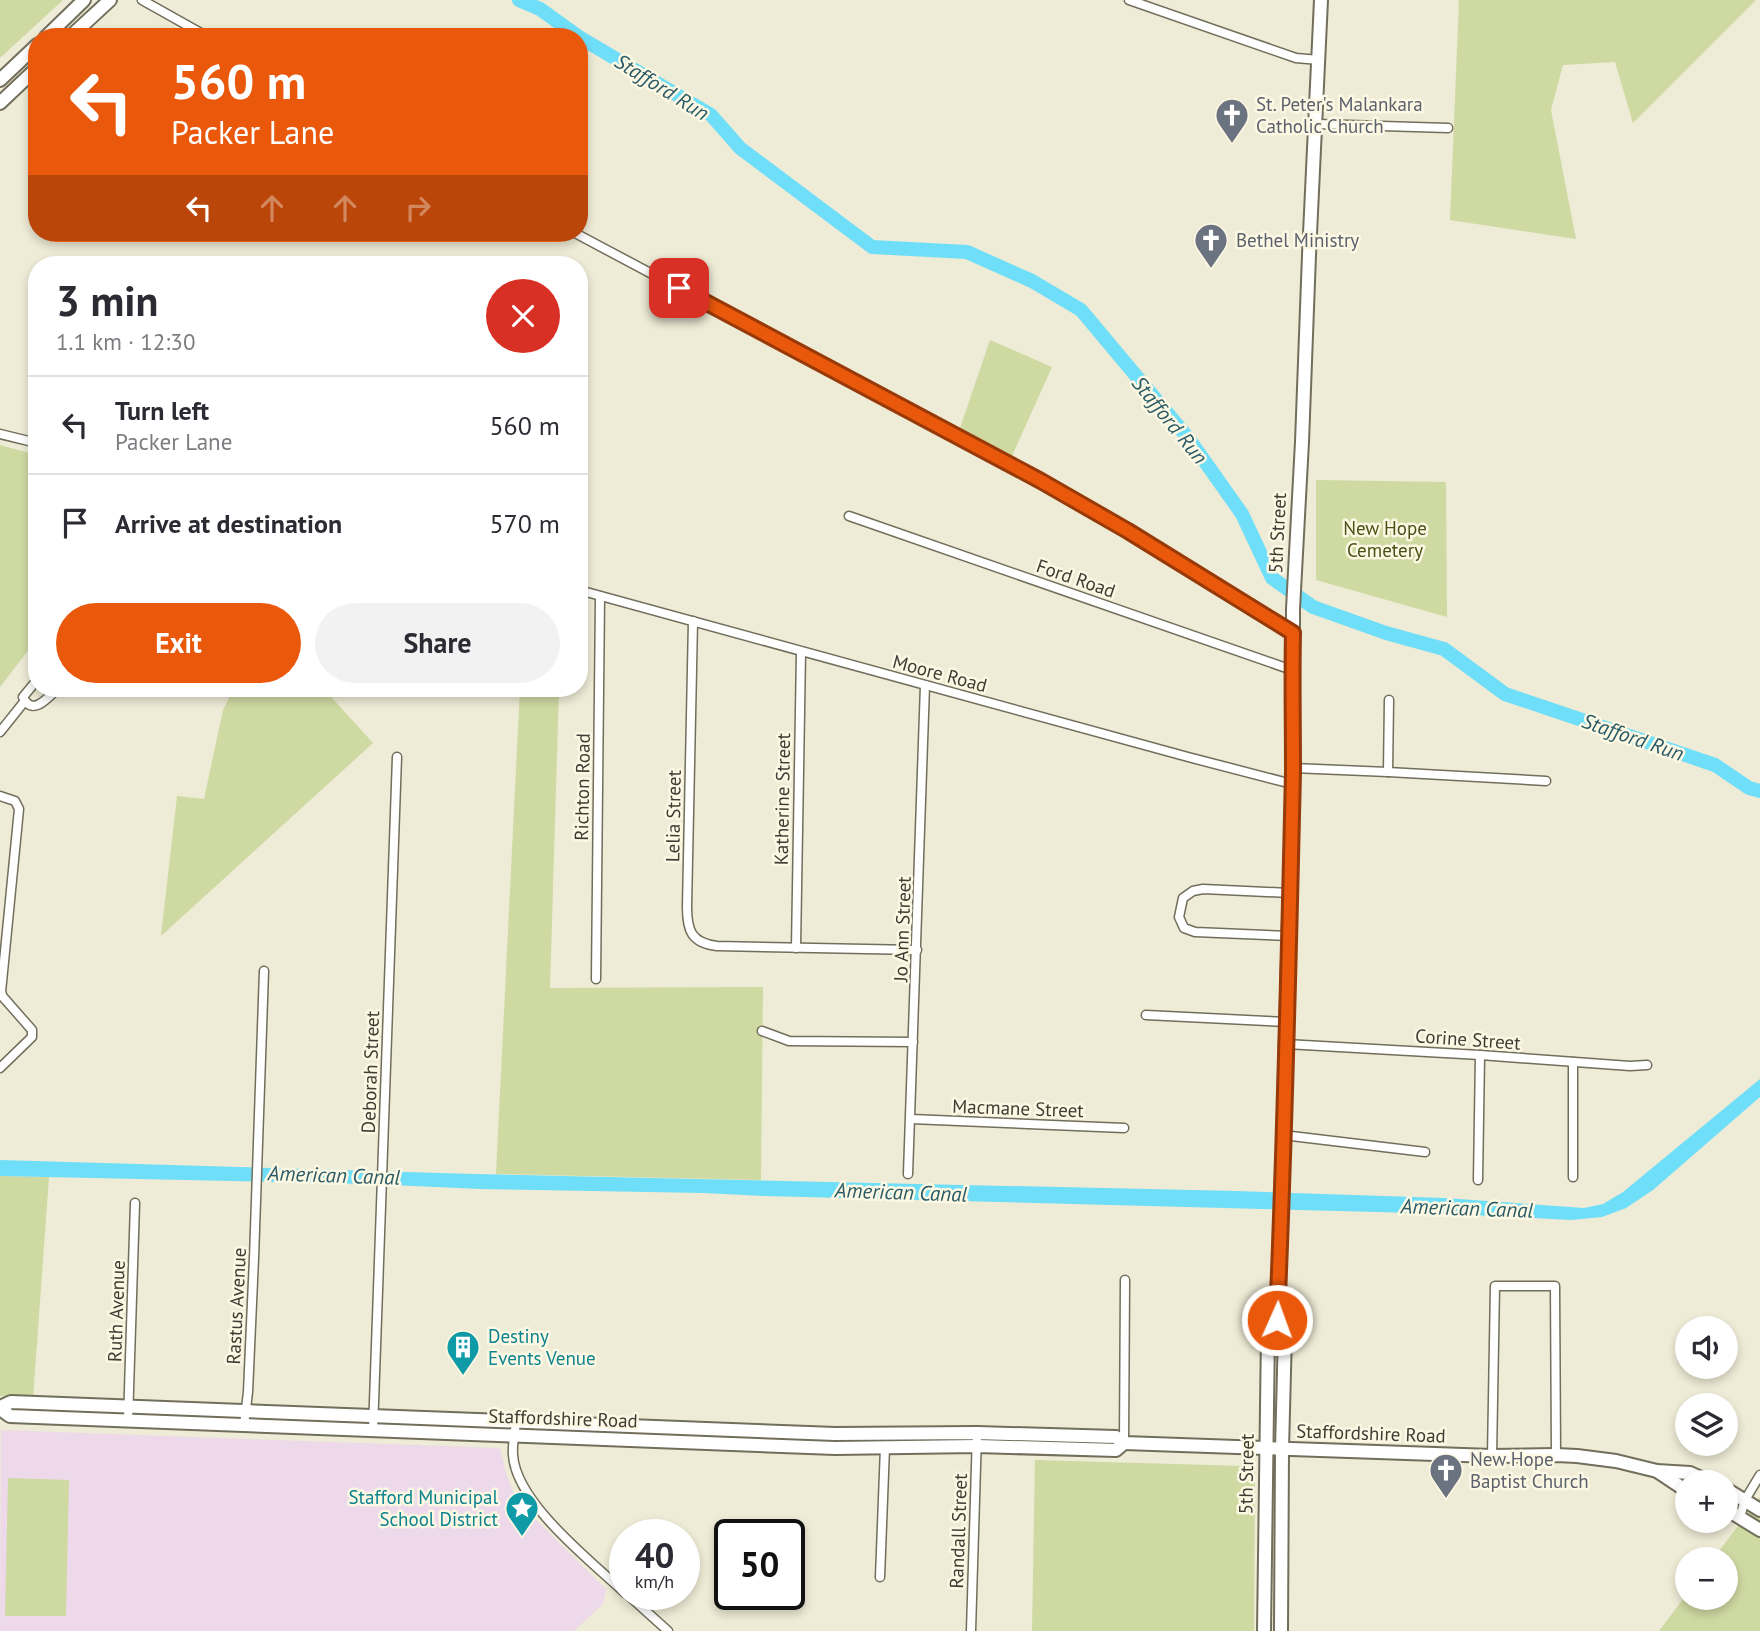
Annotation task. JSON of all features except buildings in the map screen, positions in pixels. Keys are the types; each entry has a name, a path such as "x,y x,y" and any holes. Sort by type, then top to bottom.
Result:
{"main road":[{"path":"55,28 83,0"},
{"path":"80,28 110,0"},
{"name":"5th Street","path":"1281,1631 1285,1334 1277,1320 1293,768 1293,609 1321,0"},
{"path":"0,80 28,54"},
{"path":"0,103 28,77"},
{"name":"5th Street","path":"1264,1631 1268,1333 1277,1320"},
{"path":"1267,1381 1284,1376"},
{"name":"Staffordshire Road","path":"0,1408 10,1416 129,1414 245,1419 289,1427 373,1423 516,1422 977,1440"},
{"name":"Staffordshire Road","path":"245,1419 290,1413 515,1436 822,1448 885,1447 977,1440 1116,1437 1124,1443 1492,1457 1556,1455 1616,1461 1675,1473"},
{"name":"Staffordshire Road","path":"1657,1471 1675,1482"},
{"path":"1738,1496 1760,1510"},
{"path":"1740,1517 1760,1530"},
{"path":"1265,1540 1281,1540"},
{"path":"1264,1600 1281,1600"}],"street":[{"path":"142,0 192,28"},
{"path":"1129,0 1296,58 1319,61"},
{"path":"1316,124 1448,128"},
{"path":"588,240 1041,481 1140,538 1293,633"},
{"path":"0,433 28,441"},
{"name":"Ford Road","path":"849,516 1292,670"},
{"name":"Moore Road","path":"588,593 1292,784"},
{"name":"Richton Road","path":"596,979 600,596"},
{"name":"Lelia Street","path":"693,621 687,907 688,925 693,936 707,945 917,950"},
{"name":"Katherine Street","path":"796,948 801,652"},
{"name":"Jo Ann Street","path":"908,1174 925,685"},
{"path":"0,732 24,702 23,697 28,691"},
{"path":"24,702 29,706 39,705 48,697"},
{"path":"1388,772 1389,700"},
{"name":"Deborah Street","path":"373,1423 397,757"},
{"path":"1293,768 1546,781"},
{"path":"0,796 15,801 19,809 1,992 3,998 32,1030 32,1037 0,1068"},
{"path":"1289,893 1203,889 1193,891 1183,898 1179,917 1184,928 1195,932 1289,936"},
{"name":"Rastus Avenue","path":"245,1419 258,1163 264,971"},
{"path":"1146,1015 1287,1022"},
{"path":"762,1031 789,1041 913,1042"},
{"name":"Corine Street","path":"1286,1044 1647,1065"},
{"path":"1478,1180 1480,1055"},
{"path":"1573,1062 1573,1177"},
{"name":"Macmane Street","path":"911,1119 1124,1128"},
{"path":"1283,1135 1425,1152"},
{"name":"Ruth Avenue","path":"129,1414 135,1203"},
{"path":"1124,1443 1125,1280"},
{"path":"1492,1457 1495,1286 1555,1286 1556,1455"},
{"path":"289,1427 290,1413"},
{"path":"516,1422 512,1454 521,1484 534,1503 561,1532 609,1577"},
{"name":"Randall Street","path":"971,1631 977,1440"},
{"path":"880,1577 885,1447"},
{"path":"1740,1517 1745,1500 1760,1475"},
{"path":"645,1610 668,1631"}],"shaded area":[{"path":"1,1430 500,1448 516,1500 606,1589 603,1604 574,1631 0,1631"}],"green space":[{"path":"0,0 63,0 33,28 28,28 28,32 0,58"},
{"path":"1459,0 1756,0 1633,123 1615,62 1563,65 1551,110 1576,239 1450,220"},
{"path":"990,340 1052,367 1012,456 960,428"},
{"path":"0,445 28,453 28,651 0,687"},
{"name":"New Hope Cemetery","path":"1316,480 1446,482 1447,617 1316,580"},
{"path":"230,697 331,697 373,743 161,936 177,796 204,799 223,710"},
{"path":"520,697 559,697 550,988 763,987 761,1180 496,1174"},
{"path":"0,1176 49,1177 33,1398 0,1396"},
{"path":"1035,1460 1244,1466 1255,1470 1254,1631 1032,1631"},
{"path":"8,1478 69,1480 66,1616 5,1616"},
{"path":"1760,1497 1760,1631 1659,1631 1675,1610 1738,1610 1738,1547 1722,1547 1733,1533 1738,1533 1738,1526"}],"water":[{"name":"American Canal","path":"1760,1079 1760,1097 1653,1190 1626,1208 1602,1217 1571,1220 1454,1214 0,1176 0,1160 474,1174 1236,1191 1444,1198 1584,1208 1603,1204 1623,1192"}],"waterway":[{"name":"Stafford Run","path":"519,0 540,9 566,28"},
{"name":"Stafford Run","path":"588,42 711,115 740,148 872,247 967,252 1032,281 1081,310 1189,439 1242,514 1272,578 1313,607 1386,633 1444,649 1505,694 1715,765 1749,788 1760,791"}],"place":[{"name":"St. Peter's Malankara Catholic Church","path":"1232,145"},
{"name":"Bethel Ministry","path":"1211,270"},
{"name":"Destiny Events Venue","path":"463,1377"},
{"name":"New Hope Baptist Church","path":"1446,1500"},
{"name":"Stafford Municipal School District","path":"522,1538"}],"route":[{"path":"679,288 1041,481 1128,531 1293,633 1293,768 1277,1320"}]}
